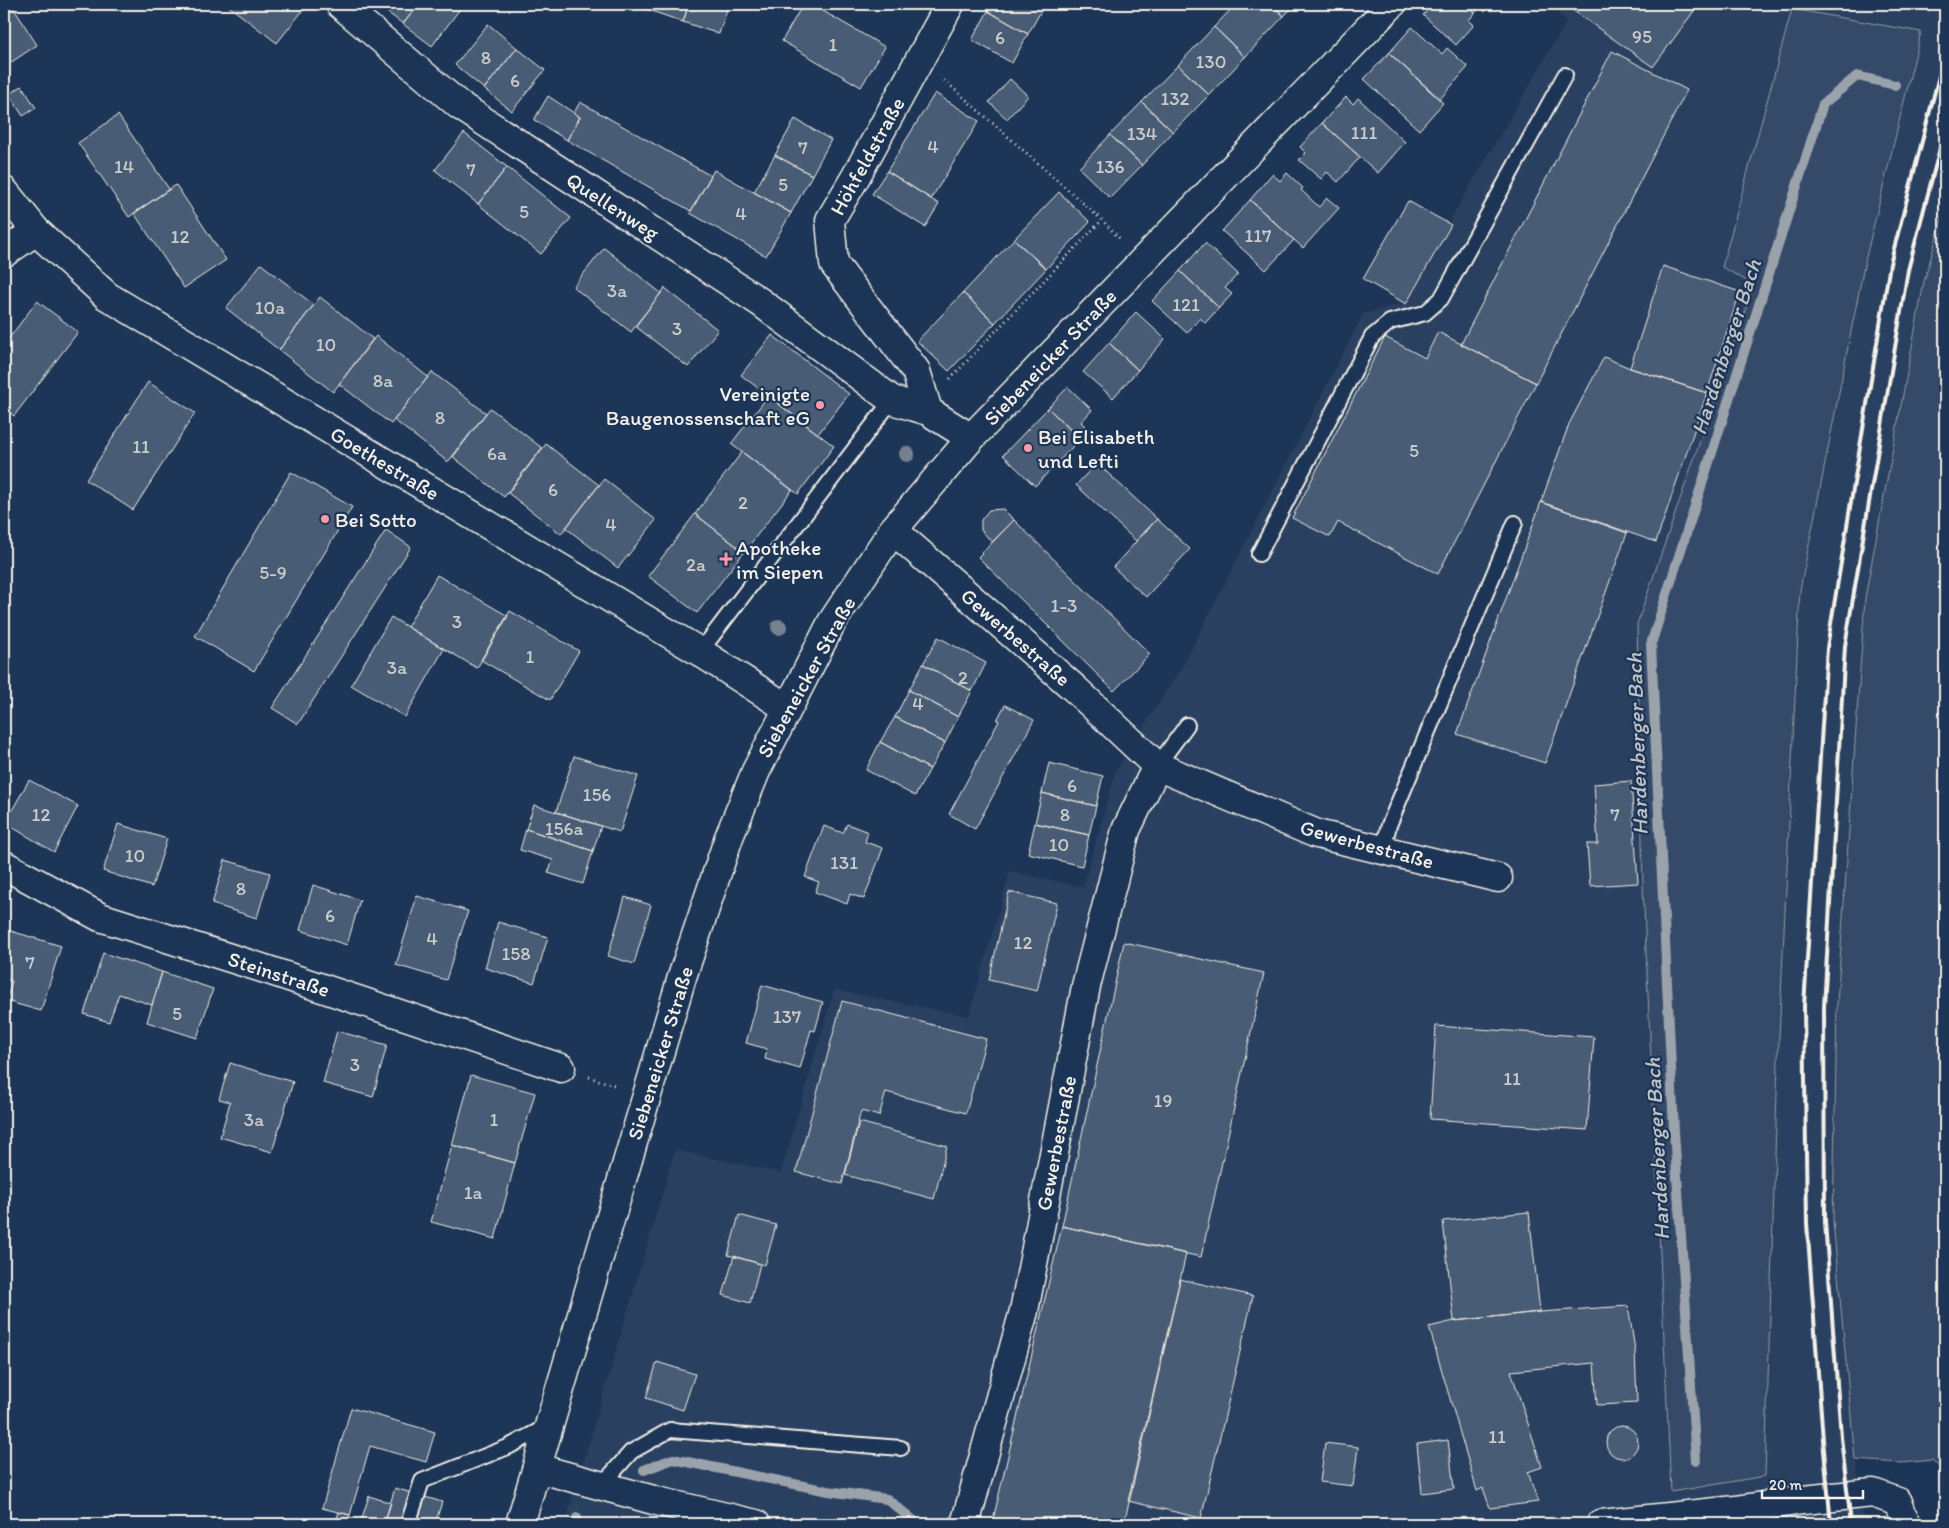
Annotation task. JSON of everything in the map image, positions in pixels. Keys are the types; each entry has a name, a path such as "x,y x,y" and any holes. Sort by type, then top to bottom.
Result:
{"street":[{"name":"Quellenweg","path":"340,4 459,106 760,302 892,400"},
{"name":"Höhfeldstraße","path":"928,411 916,371 834,264 830,220 950,4"},
{"name":"Siebeneicker Straße","path":"520,1524 682,977 729,837 756,770 832,622 893,530 971,438 1392,4"},
{"name":"Goethestraße","path":"4,191 36,231 107,296 700,652 787,708"},
{"path":"4,253 36,231"},
{"path":"892,400 928,411 971,438"},
{"name":"Gewerbestraße","path":"893,530 1074,688 1157,766 1317,834 1498,878"},
{"name":"Gewerbestraße","path":"965,1524 1024,1311 1086,986 1126,830 1157,766"},
{"name":"Steinstraße","path":"4,865 100,918 274,972 561,1068"},
{"path":"537,1468 600,1486 756,1524"},
{"path":"1601,1524 1736,1517 1803,1500 1873,1493 1898,1502 1906,1524"}],"lane":[{"path":"1259,554 1372,336 1390,322 1425,312 1441,300 1565,76"},
{"path":"700,652 892,400"},
{"path":"1383,850 1389,825 1515,523"},
{"path":"1157,766 1187,725"},
{"path":"408,1524 422,1480 508,1447 548,1426"},
{"path":"600,1486 630,1452 670,1430 901,1448"}],"path":[{"path":"917,64 943,79 1102,220 1117,236"},
{"path":"952,377 1102,220"}],"shaded area":[{"path":"1945,4 1945,208 1924,282 1865,598 1837,1004 1833,1221 1862,1524 565,1524 675,1150 781,1173 834,990 969,1016 1010,871 1083,887 1116,770 1184,663 1363,314 1401,304 1567,21 1549,5","holes":["1921,32 1865,261 1800,590 1778,1060 1765,1476 1671,1491 1637,624 1754,285"]},
{"path":"1792,9 1921,32 1865,261 1800,590 1778,1060 1765,1476 1671,1492 1643,886 1637,624 1754,285 1722,267"},
{"path":"1945,208 1945,1472 1932,1460 1901,1463 1855,1460 1833,1221 1837,1004 1865,598 1924,282"}],"building":[{"path":"4,4 11,4 37,45 4,67"},
{"path":"226,4 297,4 304,9 277,43"},
{"path":"376,4 419,4 403,24"},
{"path":"419,4 463,5 432,46 403,24"},
{"path":"648,4 689,4 683,22 646,9"},
{"path":"689,4 729,4 719,34 683,22"},
{"path":"803,4 811,4 885,47 861,87 782,41"},
{"path":"992,4 1045,4 1028,34 988,11"},
{"path":"1236,4 1271,4 1284,16 1245,57 1214,27"},
{"path":"1271,4 1296,4 1284,16"},
{"path":"1434,4 1465,4 1475,13 1469,20 1474,25 1456,45 1423,15"},
{"path":"1465,4 1492,4 1485,12 1480,7 1475,13"},
{"path":"1564,4 1699,4 1653,67"},
{"path":"988,11 1028,34 1012,63 972,40"},
{"path":"488,24 517,48 484,89 455,65"},
{"path":"1214,27 1245,57 1209,95 1178,65"},
{"path":"1412,27 1442,54 1447,48 1468,67 1440,99 1389,53"},
{"path":"517,48 545,70 512,111 484,89"},
{"path":"1612,51 1687,90 1536,383 1461,344"},
{"path":"1389,53 1443,103 1419,130 1364,79"},
{"path":"1178,65 1209,95 1173,132 1142,102"},
{"path":"1010,79 1028,96 1007,119 989,102"},
{"path":"22,86 36,108 23,116 9,94"},
{"path":"935,93 979,121 931,199 887,171"},
{"path":"548,96 580,117 567,140 534,120"},
{"path":"1346,97 1353,104 1358,98 1405,142 1378,173 1322,123"},
{"path":"580,102 711,176 691,211 567,140 580,117 574,113"},
{"path":"1142,102 1173,132 1142,165 1110,135"},
{"path":"118,115 169,189 129,217 78,143"},
{"path":"795,119 831,140 812,175 775,155"},
{"path":"1322,123 1360,157 1338,182 1327,172 1321,179 1299,160 1306,153 1300,147"},
{"path":"464,133 507,167 478,204 435,170"},
{"path":"1110,135 1142,165 1110,198 1079,168"},
{"path":"775,155 812,175 791,213 754,192"},
{"path":"507,167 571,218 541,254 478,204"},
{"path":"714,170 791,213 766,256 690,213"},
{"path":"887,171 939,204 925,227 872,194"},
{"path":"1287,173 1319,207 1327,198 1339,208 1303,248 1250,200 1272,174 1280,181"},
{"path":"176,185 226,260 184,288 134,213"},
{"path":"1059,192 1090,222 1046,269 1014,239"},
{"path":"1250,200 1294,240 1266,270 1222,231"},
{"path":"1408,201 1451,225 1406,304 1363,279"},
{"path":"1014,239 1046,269 995,323 963,293"},
{"path":"1205,243 1238,274 1225,288 1232,294 1219,308 1180,271"},
{"path":"604,248 661,293 631,332 573,287"},
{"path":"261,264 314,305 279,350 226,308"},
{"path":"1663,266 1740,292 1707,393 1630,368"},
{"path":"1180,271 1219,308 1205,323 1200,318 1187,333 1152,301"},
{"path":"665,288 718,330 688,367 635,326"},
{"path":"963,293 995,323 949,371 917,341"},
{"path":"320,297 373,339 333,392 279,350"},
{"path":"37,301 78,332 14,416 4,408 4,345"},
{"path":"1136,312 1165,339 1138,370 1109,343"},
{"path":"1438,332 1536,383 1438,574 1338,522 1330,537 1292,518 1385,337 1425,358"},
{"path":"772,335 849,394 818,434 741,375"},
{"path":"376,336 428,377 391,424 339,384"},
{"path":"1109,343 1138,370 1113,398 1083,372"},
{"path":"1604,357 1630,368 1707,393 1656,542 1541,502 1569,424"},
{"path":"432,372 486,413 448,462 394,420"},
{"path":"148,382 195,413 133,510 86,480"},
{"path":"1068,387 1092,410 1081,422 1088,429 1080,439 1048,408"},
{"path":"768,396 834,446 798,494 731,444"},
{"path":"490,408 542,448 504,497 453,457"},
{"path":"1048,408 1080,439 1035,486 1003,455"},
{"path":"546,444 599,485 561,534 508,493"},
{"path":"742,452 792,490 744,552 695,514"},
{"path":"1097,463 1157,519 1136,541 1076,485"},
{"path":"291,472 352,507 254,671 195,636"},
{"path":"604,479 656,520 618,568 566,528"},
{"path":"1541,502 1627,533 1545,763 1457,734"},
{"path":"1003,509 1014,520 992,542 981,530 981,520 989,510"},
{"path":"695,514 744,552 697,613 648,576"},
{"path":"1157,519 1190,549 1146,597 1113,567"},
{"path":"1014,520 1150,654 1114,691 978,557"},
{"path":"386,530 411,547 298,724 272,708"},
{"path":"437,575 508,616 477,668 407,627"},
{"path":"510,611 579,651 550,700 481,660"},
{"path":"391,617 444,649 405,717 351,685"},
{"path":"938,637 986,663 972,691 923,664"},
{"path":"923,664 972,691 958,717 909,690"},
{"path":"909,690 958,717 945,743 895,717"},
{"path":"1005,705 1034,720 975,829 949,814 999,721 997,720"},
{"path":"895,717 945,743 930,769 880,742"},
{"path":"880,742 930,769 915,796 866,770"},
{"path":"574,756 638,776 620,832 556,812"},
{"path":"1049,763 1103,776 1096,806 1042,793"},
{"path":"29,780 78,806 54,852 5,823"},
{"path":"1631,781 1638,883 1590,886 1587,844 1598,844 1594,784"},
{"path":"1042,793 1096,806 1089,835 1035,823"},
{"path":"534,805 601,826 593,851 526,829"},
{"path":"1035,823 1089,835 1082,866 1028,853"},
{"path":"118,824 167,839 152,887 103,871"},
{"path":"847,824 868,832 865,842 883,848 864,899 850,894 847,904 815,892 819,882 805,877 824,826 843,833"},
{"path":"526,829 593,851 583,884 548,873 553,860 520,850"},
{"path":"225,860 270,873 257,918 212,904"},
{"path":"313,885 360,900 347,945 300,930"},
{"path":"1009,892 1057,903 1037,991 989,980"},
{"path":"417,896 468,911 446,980 396,965"},
{"path":"625,897 651,905 634,964 608,956"},
{"path":"498,922 548,937 534,983 485,968"},
{"path":"4,929 61,946 41,1011 6,1001 12,981 4,979"},
{"path":"1124,942 1264,973 1201,1257 1062,1226"},
{"path":"103,953 162,972 152,1005 119,994 109,1022 84,1014"},
{"path":"162,972 213,989 197,1038 147,1022"},
{"path":"762,985 823,1002 815,1031 811,1030 800,1069 765,1059 767,1049 746,1043"},
{"path":"842,1001 986,1039 966,1113 886,1092 879,1116 861,1111 842,1184 796,1172"},
{"path":"1436,1026 1594,1037 1587,1130 1430,1119"},
{"path":"337,1031 387,1045 373,1097 323,1083"},
{"path":"230,1063 293,1082 272,1152 220,1137 230,1102 219,1099"},
{"path":"471,1075 535,1093 515,1163 452,1145"},
{"path":"859,1122 947,1146 934,1199 845,1175"},
{"path":"452,1145 515,1163 495,1239 431,1222"},
{"path":"1529,1212 1540,1312 1454,1321 1443,1221"},
{"path":"739,1215 776,1225 765,1265 728,1255"},
{"path":"1062,1226 1186,1254 1124,1524 996,1524 993,1520"},
{"path":"734,1256 760,1264 750,1303 723,1295"},
{"path":"1180,1279 1253,1296 1201,1518 1128,1501"},
{"path":"1628,1306 1635,1350 1637,1403 1597,1405 1594,1363 1511,1371 1542,1467 1528,1472 1538,1502 1490,1508 1483,1488 1477,1491 1429,1327 1454,1321 1540,1312"},
{"path":"657,1362 695,1374 683,1410 646,1398"},
{"path":"351,1408 435,1432 426,1462 370,1446 350,1515 322,1508"},
{"path":"1622,1426 1633,1431 1638,1442 1633,1453 1622,1458 1611,1453 1606,1442 1611,1431"},
{"path":"1448,1440 1454,1489 1422,1493 1417,1444"},
{"path":"1325,1443 1358,1447 1353,1486 1320,1482"},
{"path":"395,1488 442,1502 435,1524 384,1524"},
{"path":"369,1496 391,1503 384,1524 360,1524"},
{"path":"339,1512 350,1515 348,1523 335,1524"}],"waterway":[{"name":"Hardenberger Bach","path":"1696,1461 1674,1131 1651,644 1823,104 1857,76 1895,85"},
{"path":"644,1470 673,1459 828,1491 887,1499 914,1521"},
{"path":"575,1524 577,1518"}],"railway":[{"path":"1831,1524 1807,1223 1804,1006 1827,648 1890,264 1945,53"},
{"path":"1851,1524 1841,1437 1825,1222 1824,1007 1845,646 1908,270 1945,129"}],"place":[{"name":"Vereinigte Baugenossenschaft eG","path":"820,405"},
{"name":"Bei Elisabeth und Lefti","path":"1028,448"},
{"name":"Bei Sotto","path":"325,519"},
{"name":"Apotheke im Siepen","path":"726,559"}]}
